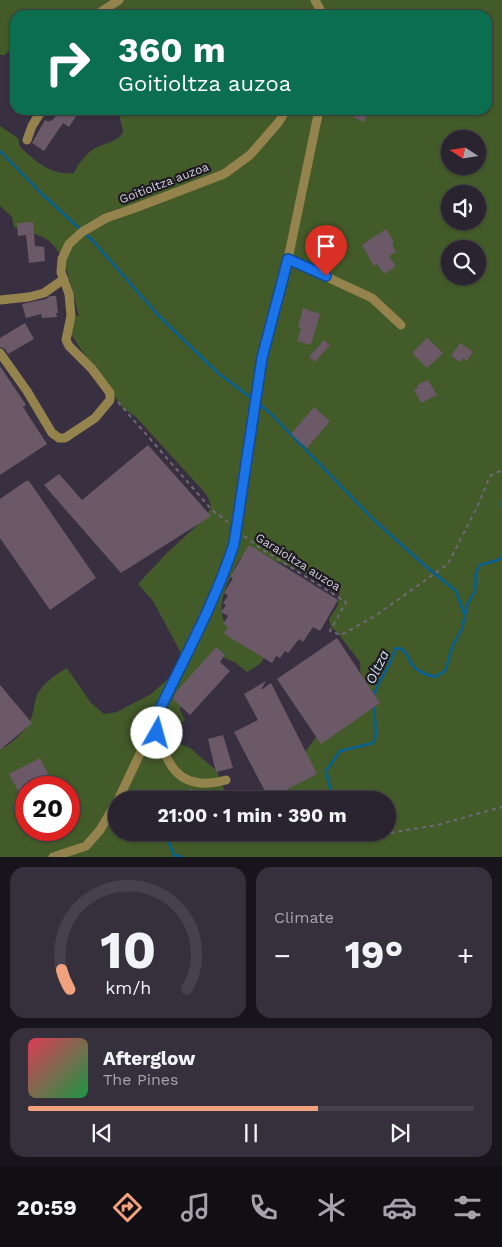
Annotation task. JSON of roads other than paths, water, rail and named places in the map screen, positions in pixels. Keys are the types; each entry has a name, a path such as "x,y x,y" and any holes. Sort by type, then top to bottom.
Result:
{"lane":[{"path":"104,10 120,0"},
{"path":"27,140 39,115"},
{"name":"Goitioltza auzoa","path":"0,353 27,391 52,433 59,438 66,438 95,418 110,400 110,393 92,370 69,346 66,340 71,316 69,294 61,272 62,260 70,244 82,232 106,218 224,174 250,155 283,115"},
{"path":"122,791 225,572 234,544 262,358 288,259 318,115"},
{"path":"288,259 372,298 401,325"},
{"path":"0,300 29,297 44,293 64,279"},
{"path":"154,722 165,755 175,772 194,782 207,783 226,780"},
{"path":"53,857 86,846 100,830 108,817"}],"waterway":[{"path":"0,151 43,195 93,241 159,316 218,373 254,400"},
{"path":"258,403 374,520 456,591 465,616"},
{"name":"Oltza","path":"374,695 395,649 399,648 404,651 413,666 425,674 435,677 445,671 453,645 462,629 467,605 475,591 476,572 480,565 502,557"},
{"name":"Oltza","path":"331,791 326,771 340,751 373,743 376,735 374,706"},
{"name":"Oltza","path":"170,841 174,855 182,857"}]}
